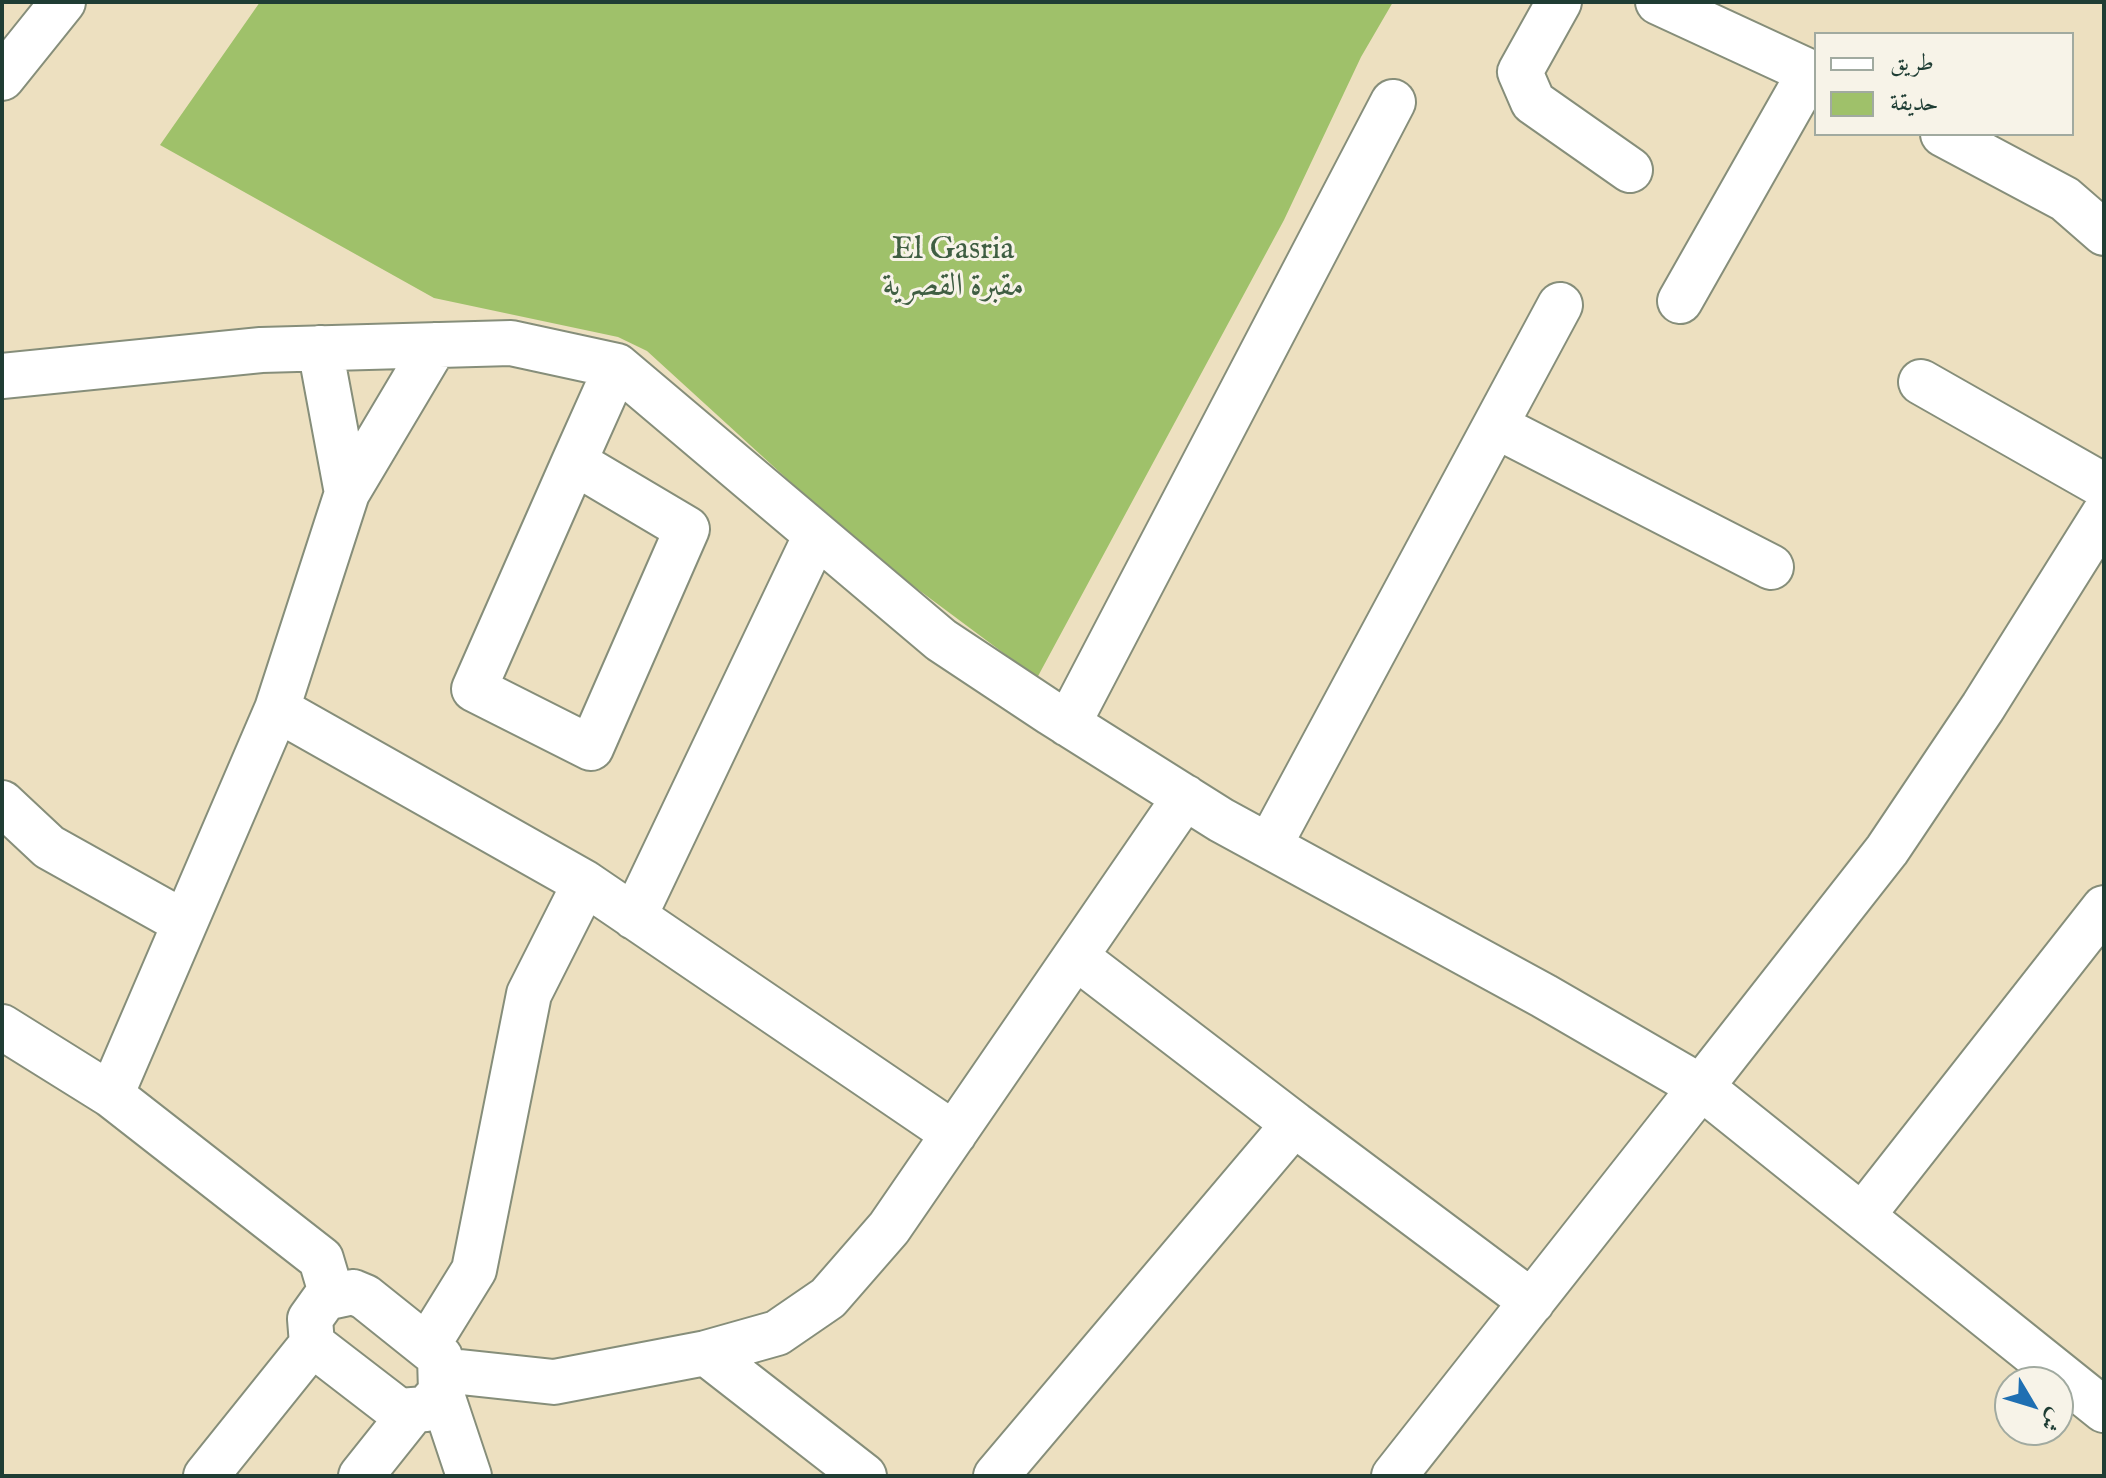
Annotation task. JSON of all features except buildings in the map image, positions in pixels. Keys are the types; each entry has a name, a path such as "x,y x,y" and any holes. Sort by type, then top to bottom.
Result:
{"street":[{"path":"2,78 63,2"},
{"path":"1559,2 1520,72 1533,102 1630,170"},
{"path":"1658,2 1813,74 1680,301"},
{"path":"1068,724 1393,102"},
{"path":"1947,136 2065,199 2104,233"},
{"path":"1269,846 1560,305"},
{"path":"2,376 261,350 511,343 617,366 941,640 1185,797 1544,996 1701,1087 2104,1410"},
{"path":"111,1095 277,709 347,493 435,345"},
{"path":"320,348 347,493"},
{"path":"574,462 687,529 591,748 474,689 574,462 617,366"},
{"path":"1921,382 2104,486"},
{"path":"1496,426 1771,567"},
{"path":"1394,1476 1887,850 1983,707 2104,514"},
{"path":"634,917 816,535"},
{"path":"277,709 585,883 954,1134"},
{"path":"312,1344 399,1411 430,1380 554,1382 706,1353 777,1333 828,1298 889,1228 1185,797"},
{"path":"2,803 49,847 185,923"},
{"path":"361,1476 430,1380 474,1270 529,994 585,883"},
{"path":"1862,1216 2104,908"},
{"path":"1076,957 1532,1302"},
{"path":"2,1027 111,1095 321,1259 332,1296"},
{"path":"996,1476 1294,1124"},
{"path":"206,1476 312,1344 310,1319 325,1298 353,1292 365,1297 430,1380 469,1476"},
{"path":"706,1353 864,1476"}],"green space":[{"name":"El Gasria مقبرة القصرية","path":"260,2 1393,2 1361,57 1284,220 1037,678 865,550 647,351 618,337 434,298 160,145"}]}
